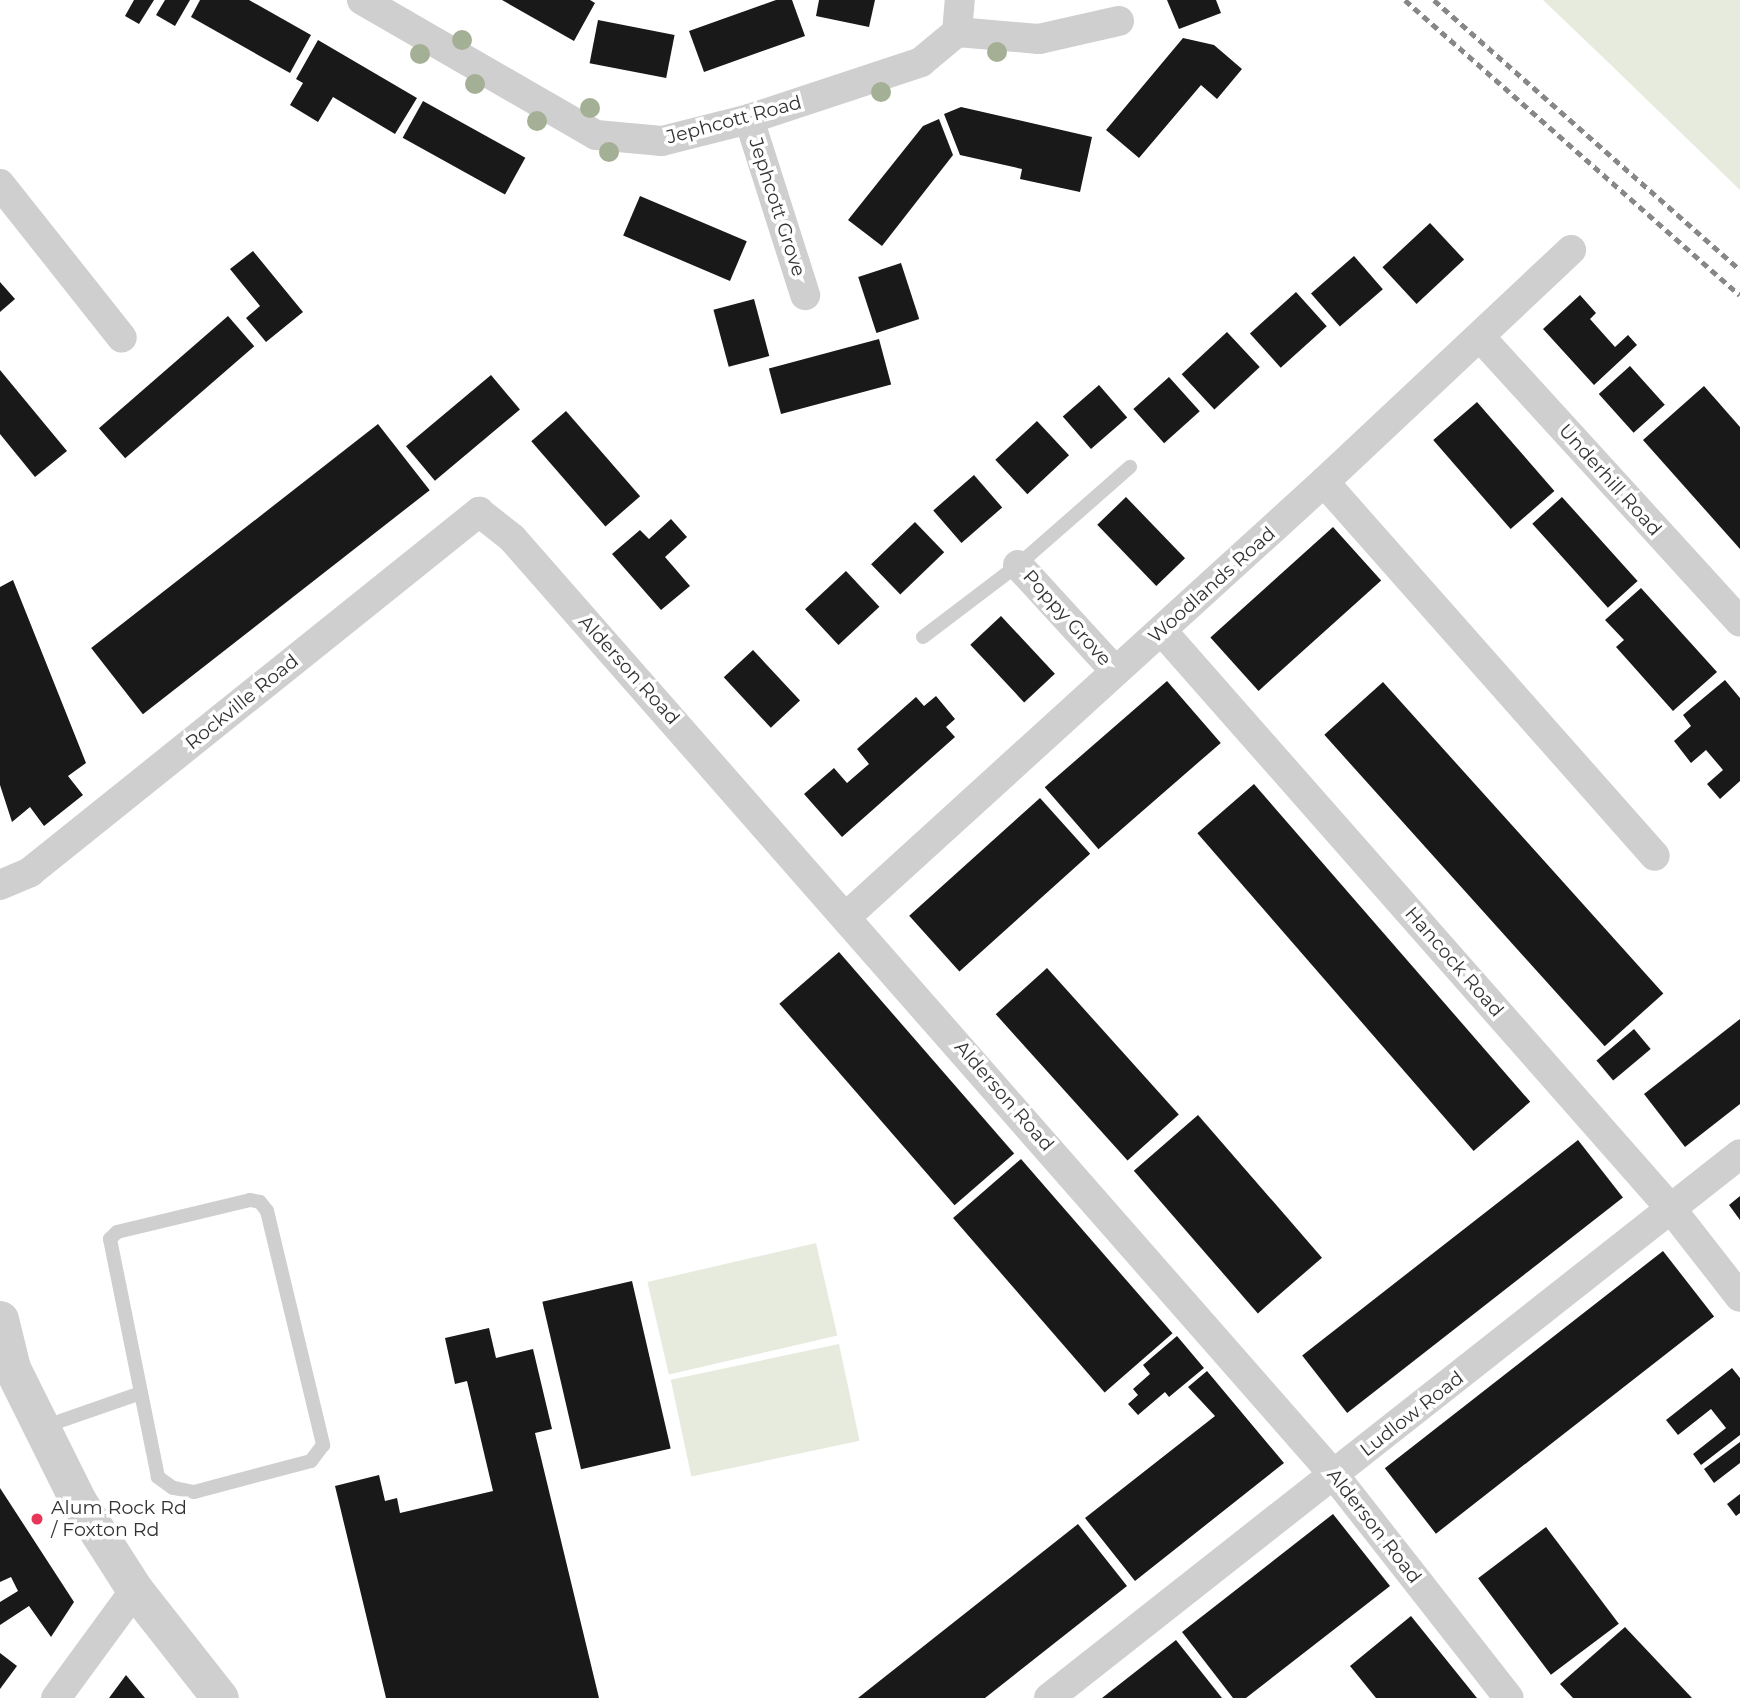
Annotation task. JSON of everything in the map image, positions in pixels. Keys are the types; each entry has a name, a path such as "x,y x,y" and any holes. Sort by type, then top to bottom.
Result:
{"street":[{"name":"Jephcott Road","path":"362,0 596,135 662,141 749,119 921,62 957,32"},
{"path":"960,0 957,32 1039,39 1119,21"},
{"name":"Jephcott Grove","path":"749,119 805,295"},
{"path":"0,184 122,338"},
{"name":"Woodlands Road","path":"847,916 1481,338 1572,250"},
{"name":"Underhill Road","path":"1481,338 1740,622"},
{"path":"1324,482 1655,856"},
{"name":"Rockville Road","path":"0,885 30,872 479,512"},
{"name":"Alderson Road","path":"479,512 512,538 847,916 1334,1475 1509,1698"},
{"name":"Poppy Grove","path":"1018,565 1115,671"},
{"name":"Hancock Road","path":"1162,631 1672,1210 1740,1297"},
{"name":"Ludlow Road","path":"1049,1698 1740,1154"},
{"path":"0,1319 12,1368 78,1501 135,1590 220,1698"},
{"path":"56,1698 135,1590"}],"lane":[{"path":"923,638 1018,565 1130,467"},
{"path":"250,1200 260,1202 267,1211 323,1445 320,1454 311,1461 194,1492 173,1488 158,1477 138,1394 110,1240 117,1232 250,1200"},
{"path":"41,1427 138,1394"}],"shaded area":[{"path":"1543,0 1740,0 1740,190 1611,65"},
{"path":"816,1243 837,1336 669,1374 647,1282"},
{"path":"839,1344 860,1441 691,1477 671,1380"}],"building":[{"path":"134,0 154,0 139,24 125,16"},
{"path":"165,0 190,0 175,26 156,15"},
{"path":"200,0 249,0 311,35 290,73 191,17"},
{"path":"502,0 590,0 595,3 574,41"},
{"path":"776,0 792,0 805,36 704,72 689,31"},
{"path":"819,0 875,0 869,27 816,16"},
{"path":"1167,0 1216,0 1221,13 1179,29"},
{"path":"598,20 675,35 666,78 590,63"},
{"path":"1183,38 1214,45 1242,69 1217,99 1201,85 1139,158 1106,130"},
{"path":"318,40 417,98 395,134 333,97 318,122 290,105 303,83 296,79"},
{"path":"423,101 525,158 505,194 403,138"},
{"path":"961,107 1092,137 1080,192 1020,179 1022,169 960,155 944,114"},
{"path":"939,119 953,155 882,246 848,220 923,126"},
{"path":"640,196 747,241 730,281 623,236"},
{"path":"1430,223 1464,260 1417,304 1382,267"},
{"path":"253,251 303,312 266,342 246,318 260,306 230,269"},
{"path":"1354,256 1383,289 1340,327 1311,293"},
{"path":"901,263 919,319 876,333 858,277"},
{"path":"0,282 15,299 0,312"},
{"path":"1296,292 1327,326 1281,368 1250,333"},
{"path":"1580,295 1596,313 1590,319 1615,347 1628,335 1637,345 1594,385 1543,329"},
{"path":"754,299 769,356 729,367 713,310"},
{"path":"228,316 254,346 125,458 99,428"},
{"path":"1227,332 1260,367 1214,409 1182,374"},
{"path":"879,339 891,384 781,414 769,369"},
{"path":"1630,366 1665,405 1634,433 1599,394"},
{"path":"0,370 67,451 35,477 0,434"},
{"path":"491,375 520,409 435,481 406,446"},
{"path":"1169,377 1200,411 1164,443 1133,409"},
{"path":"1099,385 1127,417 1091,449 1063,416"},
{"path":"1704,386 1740,427 1740,549 1643,440"},
{"path":"1477,402 1554,491 1511,529 1433,440"},
{"path":"566,411 640,496 605,526 531,441"},
{"path":"1037,421 1069,455 1027,494 995,460"},
{"path":"378,424 430,490 143,714 91,648"},
{"path":"974,475 1002,507 961,543 933,510"},
{"path":"1126,497 1185,558 1156,586 1097,525"},
{"path":"1562,497 1638,581 1608,608 1532,524"},
{"path":"671,519 687,537 665,557 690,586 661,610 612,554 640,530 649,539"},
{"path":"915,522 944,552 900,595 871,564"},
{"path":"1333,527 1381,581 1259,691 1210,637"},
{"path":"846,571 879,607 838,645 805,609"},
{"path":"13,580 86,763 68,776 83,795 44,826 30,807 12,822 0,785 0,587"},
{"path":"1641,588 1717,672 1673,711 1616,647 1624,640 1605,620"},
{"path":"1001,616 1055,674 1024,702 970,645"},
{"path":"753,650 800,700 771,728 724,677"},
{"path":"1725,680 1740,698 1740,781 1720,799 1707,784 1723,770 1706,750 1691,763 1674,741 1691,726 1683,715"},
{"path":"1167,681 1221,743 1099,849 1045,787"},
{"path":"1383,682 1663,993 1605,1046 1324,735"},
{"path":"936,696 955,719 946,727 955,737 842,837 804,794 834,768 847,783 869,764 857,749 916,697 924,706"},
{"path":"1254,784 1530,1102 1474,1151 1197,833"},
{"path":"1040,798 1090,854 959,972 909,916"},
{"path":"839,952 1014,1154 955,1205 779,1004"},
{"path":"1047,968 1179,1114 1128,1161 996,1014"},
{"path":"1740,1019 1740,1104 1685,1147 1644,1094"},
{"path":"1634,1029 1651,1049 1613,1080 1596,1060"},
{"path":"1198,1115 1322,1258 1258,1313 1134,1171"},
{"path":"1578,1140 1623,1198 1347,1413 1302,1355"},
{"path":"1021,1159 1173,1333 1105,1392 953,1218"},
{"path":"1740,1196 1740,1220 1729,1205"},
{"path":"1663,1251 1714,1316 1436,1534 1385,1468"},
{"path":"632,1281 671,1449 581,1469 542,1302"},
{"path":"489,1328 496,1358 533,1349 552,1429 535,1433 599,1698 386,1698 335,1486 379,1475 385,1501 397,1498 400,1513 493,1491 467,1381 455,1384 445,1338"},
{"path":"1177,1336 1204,1368 1169,1397 1165,1392 1138,1415 1128,1404 1138,1395 1133,1389 1150,1374 1143,1365"},
{"path":"1732,1368 1740,1378 1740,1435 1701,1465 1693,1454 1726,1428 1711,1409 1678,1435 1666,1420"},
{"path":"1207,1371 1284,1463 1135,1581 1085,1518 1215,1416 1188,1387"},
{"path":"1740,1442 1740,1463 1714,1483 1704,1469"},
{"path":"0,1488 74,1602 51,1637 29,1606 0,1625 0,1602 18,1591 11,1577 0,1582"},
{"path":"1740,1494 1740,1513 1736,1516 1727,1504"},
{"path":"1333,1514 1390,1586 1246,1698 1233,1698 1182,1632"},
{"path":"1078,1524 1127,1586 985,1698 858,1698"},
{"path":"1546,1527 1619,1624 1551,1675 1478,1578"},
{"path":"1411,1616 1477,1698 1376,1698 1350,1666"},
{"path":"1625,1627 1692,1698 1573,1698 1560,1684"},
{"path":"1176,1640 1222,1698 1102,1698"},
{"path":"0,1653 17,1666 0,1689"},
{"path":"126,1675 145,1698 109,1698"}],"railway":[{"path":"1405,0 1740,295"},
{"path":"1434,0 1740,270"}],"place":[{"name":"Alum Rock Rd / Foxton Rd","path":"37,1519"}]}
